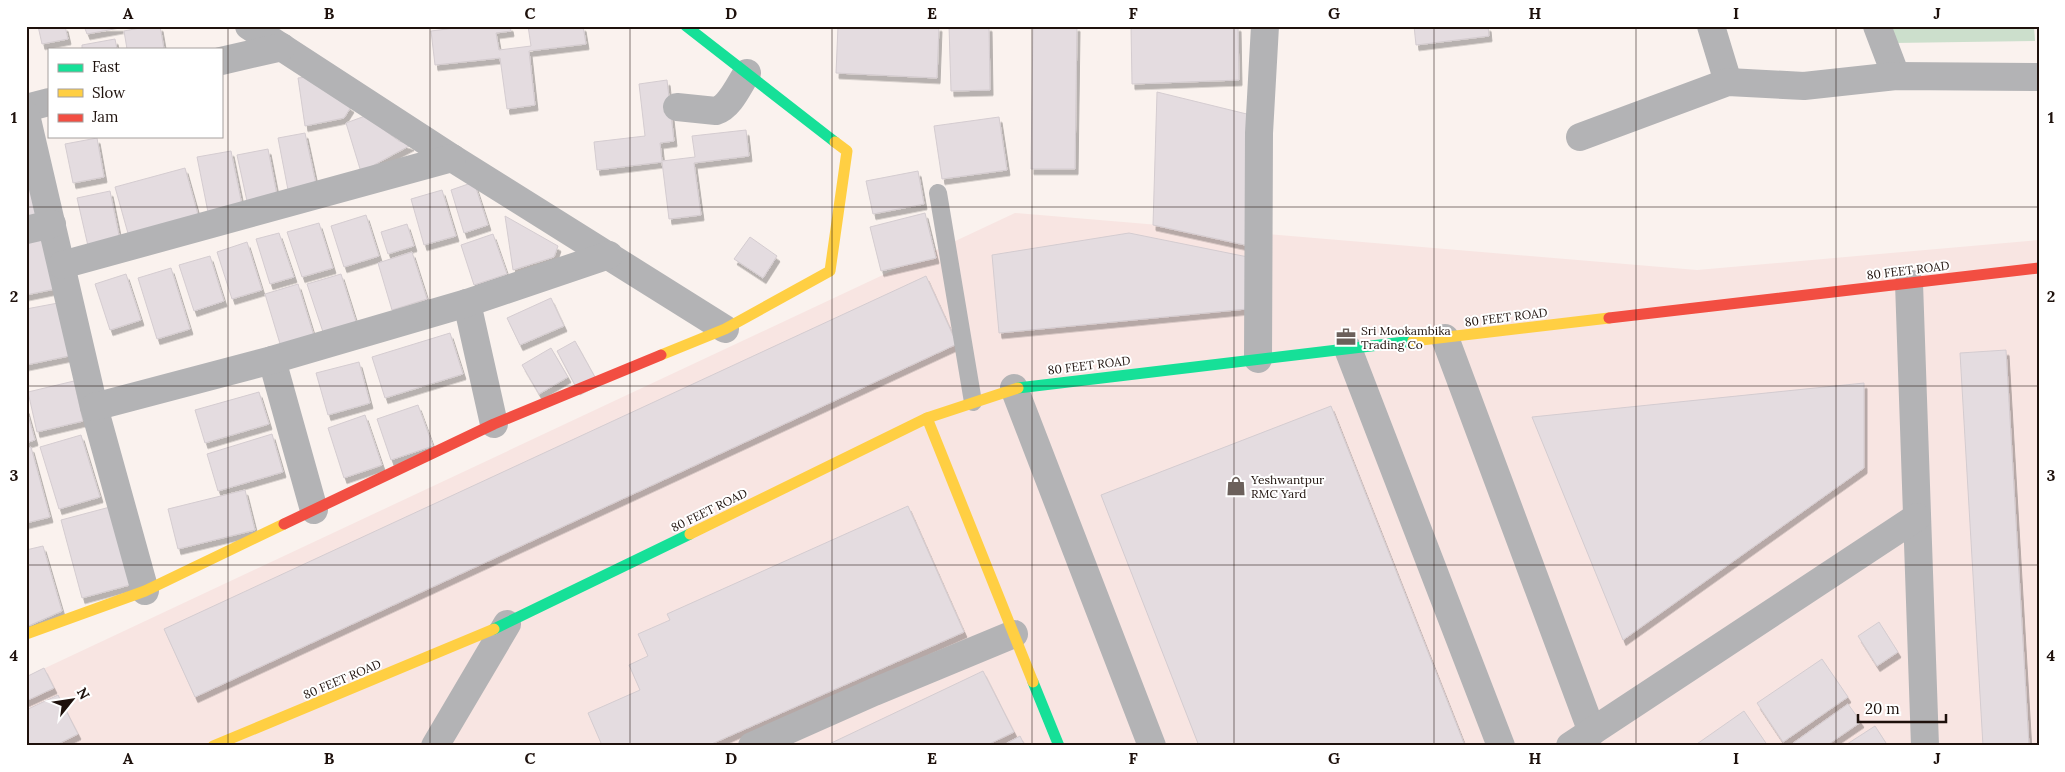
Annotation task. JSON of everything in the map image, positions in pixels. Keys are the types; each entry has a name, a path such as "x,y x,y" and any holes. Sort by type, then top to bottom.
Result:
{"street":[{"path":"249,26 452,158 725,329"},
{"path":"26,634 145,591 494,424 725,329 830,271 847,151 686,26"},
{"path":"1258,359 1259,132 1265,26"},
{"path":"1711,26 1728,82"},
{"path":"1877,26 1896,76"},
{"path":"222,61 282,47"},
{"path":"677,107 721,110 728,103 747,73"},
{"path":"1580,137 1728,82 1804,86 1896,76 2039,77"},
{"path":"26,108 48,102"},
{"path":"26,115 39,227 62,265 94,407 145,591"},
{"path":"62,265 452,158"},
{"path":"94,407 272,360 467,303 609,255"},
{"name":"80 FEET ROAD","path":"213,746 251,738 507,624 927,418 1014,388 2039,268"},
{"path":"1909,283 1925,746"},
{"path":"467,303 494,424"},
{"path":"1445,338 1581,739 1917,517"},
{"path":"1348,349 1501,746"},
{"path":"272,360 314,510"},
{"path":"1014,388 1152,746"},
{"path":"927,418 1058,746"},
{"path":"435,746 507,624"},
{"path":"752,746 874,692 1014,634"}],"lane":[{"path":"938,193 973,402"}],"shaded area":[{"name":"Yeshwantpur RMC Yard","path":"1015,213 1697,270 2039,240 2039,746 26,746 26,677"}],"green space":[{"path":"1886,26 2034,26 2035,41 1893,43"}],"building":[{"path":"38,26 65,26 68,39 42,44"},
{"path":"84,26 131,26 87,34"},
{"path":"160,26 164,48 127,48 124,31"},
{"path":"471,26 510,26 511,31 496,33 499,50 531,46 528,26 583,26 586,44 529,51 535,105 507,109 500,58 435,65 431,31"},
{"path":"838,26 939,26 937,78 836,73"},
{"path":"949,26 989,26 990,90 951,91"},
{"path":"1033,26 1077,26 1075,169 1031,169"},
{"path":"1131,26 1238,26 1239,80 1132,84"},
{"path":"1414,26 1488,26 1489,36 1416,45"},
{"path":"115,39 117,48 82,48 82,45"},
{"path":"307,77 351,107 344,118 305,126 298,78"},
{"path":"667,80 674,141 660,143 662,161 695,157 692,136 746,130 749,156 694,163 701,215 669,219 662,162 597,170 594,142 645,136 639,84"},
{"path":"1157,92 1259,117 1254,247 1153,225"},
{"path":"365,116 399,141 411,145 361,172 346,123"},
{"path":"999,117 1007,170 942,179 934,126"},
{"path":"305,133 316,184 288,190 278,138"},
{"path":"97,138 104,177 73,183 65,144"},
{"path":"268,149 277,195 247,201 237,155"},
{"path":"231,151 242,205 208,212 197,157"},
{"path":"185,168 199,218 129,237 115,187"},
{"path":"918,171 924,204 873,214 866,181"},
{"path":"474,182 488,225 464,233 451,190"},
{"path":"29,183 39,221 26,224 26,184"},
{"path":"442,190 456,236 424,245 411,199"},
{"path":"110,191 120,240 88,246 77,198"},
{"path":"925,213 936,258 881,271 870,227"},
{"path":"366,215 379,256 344,267 331,226"},
{"path":"505,216 558,246 554,257 513,270"},
{"path":"319,223 333,268 302,277 287,232"},
{"path":"407,224 414,246 388,254 381,232"},
{"path":"279,233 294,277 270,284 256,239"},
{"path":"1129,233 1248,257 1257,308 999,333 992,255"},
{"path":"493,234 507,274 474,285 461,245"},
{"path":"750,237 777,256 763,278 734,259"},
{"path":"44,239 55,289 26,295 26,242"},
{"path":"247,242 262,290 232,299 217,252"},
{"path":"412,252 427,299 392,310 378,263"},
{"path":"210,256 224,301 194,311 179,265"},
{"path":"171,268 190,329 157,339 138,278"},
{"path":"126,274 141,320 110,330 95,284"},
{"path":"341,274 357,325 324,335 307,284"},
{"path":"926,276 957,344 195,697 164,629"},
{"path":"298,284 314,336 281,347 265,294"},
{"path":"551,298 564,326 520,345 507,318"},
{"path":"58,303 69,356 26,365 26,309"},
{"path":"450,333 463,374 385,398 372,357"},
{"path":"575,341 596,379 577,389 557,351"},
{"path":"551,348 568,377 539,394 522,365"},
{"path":"2006,350 2029,746 1983,746 1960,353"},
{"path":"359,362 370,403 328,415 316,373"},
{"path":"74,381 83,421 37,432 28,392"},
{"path":"1864,383 1864,468 1623,640 1532,417"},
{"path":"259,392 269,424 205,443 195,410"},
{"path":"418,405 433,446 391,460 377,419"},
{"path":"1331,406 1465,746 1199,746 1101,495"},
{"path":"26,408 35,440 26,443"},
{"path":"365,415 382,465 344,478 328,428"},
{"path":"272,434 283,472 218,491 207,454"},
{"path":"81,435 100,497 59,509 40,447"},
{"path":"31,447 50,517 26,523 26,449"},
{"path":"245,490 255,530 178,549 168,509"},
{"path":"908,506 964,632 707,746 594,746 601,743 588,713 640,690 629,665 648,656 638,634 670,620 667,614"},
{"path":"110,507 130,585 82,598 61,520"},
{"path":"43,546 62,611 26,627 26,550"},
{"path":"1879,622 1898,652 1877,666 1858,636"},
{"path":"1822,659 1848,697 1783,742 1757,703"},
{"path":"44,668 54,688 26,701 26,677"},
{"path":"983,671 1014,732 985,746 825,746"},
{"path":"58,695 78,734 54,746 26,746 26,710"},
{"path":"1848,704 1861,722 1826,746 1789,746"},
{"path":"1744,711 1768,746 1694,746"},
{"path":"1875,726 1888,746 1844,746"},
{"path":"1020,736 1025,746 1002,746"}],"traffic: fast":[{"path":"686,26 835,142"},
{"path":"1018,388 1413,341"},
{"path":"494,629 690,534"},
{"path":"1033,682 1059,746"}],"traffic: slow":[{"path":"661,355 725,329 830,271 847,151 835,142"},
{"path":"1413,341 1609,318"},
{"path":"690,534 927,418 1018,388"},
{"path":"927,418 1033,682"},
{"path":"26,634 145,591 284,524"},
{"path":"213,746 494,629"}],"traffic: jam":[{"path":"1609,318 2039,268"},
{"path":"284,524 494,424 661,355"}],"place":[{"name":"Sri Mookambika Trading Co","path":"1346,337"},
{"name":"Yeshwantpur RMC Yard","path":"1236,486"}]}
